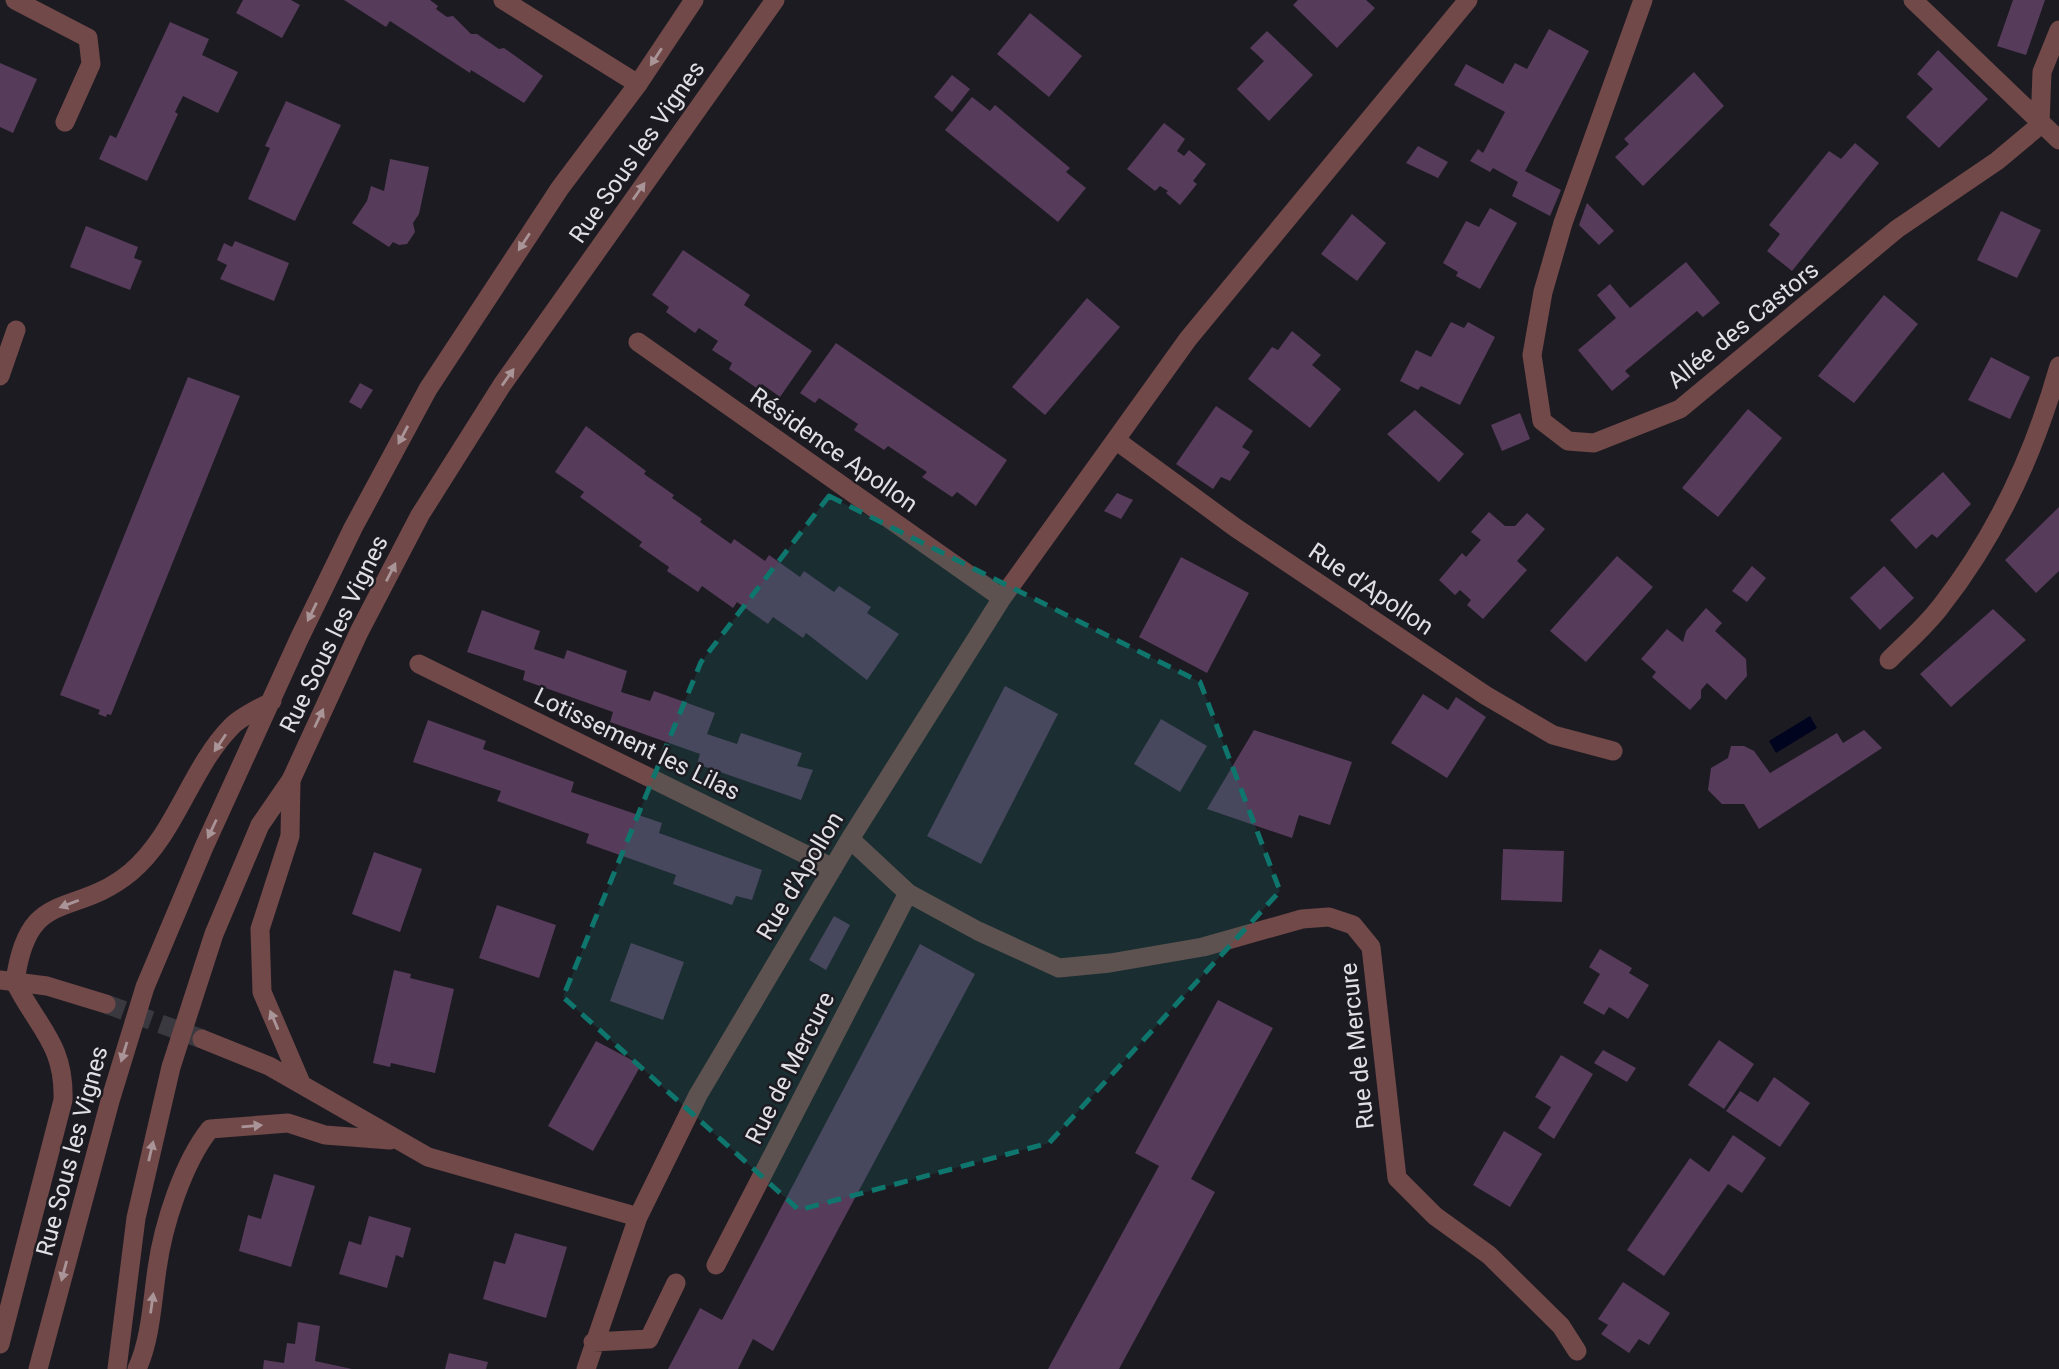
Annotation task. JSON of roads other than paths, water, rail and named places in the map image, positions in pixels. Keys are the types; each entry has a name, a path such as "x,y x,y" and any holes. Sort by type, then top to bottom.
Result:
{"street":[{"path":"15,0 88,38 91,64 65,122"},
{"path":"503,0 638,84"},
{"name":"Rue Sous les Vignes","path":"38,1369 110,1101 145,987 204,847 353,528 428,389 560,188 638,84 694,0"},
{"name":"Rue Sous les Vignes","path":"117,1369 136,1218 171,1067 214,934 260,825 291,780 359,632 420,514 502,384 775,0"},
{"name":"Rue d'Apollon","path":"586,1369 593,1342 638,1217 698,1095 850,839 1002,598 1188,339 1468,0"},
{"name":"Allée des Castors","path":"1643,0 1563,223 1543,292 1534,343 1532,355 1542,421 1567,441 1594,443 1680,409 1897,229 1997,161 2040,125"},
{"path":"1913,0 2040,125 2059,140"},
{"path":"2040,125 2042,72 2059,30"},
{"path":"0,376 16,330"},
{"name":"Résidence Apollon","path":"638,342 1002,598"},
{"path":"1889,660 1941,607 1989,535 2025,462 2059,366"},
{"name":"Rue d'Apollon","path":"1117,441 1236,528 1485,695 1553,735 1613,751"},
{"name":"Lotissement les Lilas","path":"419,663 833,868"},
{"path":"8,981 36,921 49,912 112,886 130,873 161,837 232,726 272,701"},
{"path":"291,780 290,836 260,929 260,941 262,992 301,1083"},
{"name":"Rue de Mercure","path":"850,839 908,893 978,931 1059,968 1089,966 1203,947 1302,919 1328,917 1353,925 1371,947 1396,1178 1436,1216 1489,1255 1561,1326 1577,1351"},
{"name":"Rue de Mercure","path":"716,1265 908,893"},
{"path":"8,981 47,986 106,1004"},
{"path":"0,1344 63,1100 64,1079 54,1044 8,981"},
{"path":"202,1039 235,1051 301,1083 428,1157 638,1217"},
{"path":"138,1369 145,1352 157,1264 183,1174 193,1150 210,1129 288,1123 325,1135 395,1140"},
{"path":"593,1342 649,1339 676,1283"}],"water":[{"path":"1810,716 1817,728 1776,753 1769,741"}],"tunnel":[{"path":"106,1004 202,1039"}]}
